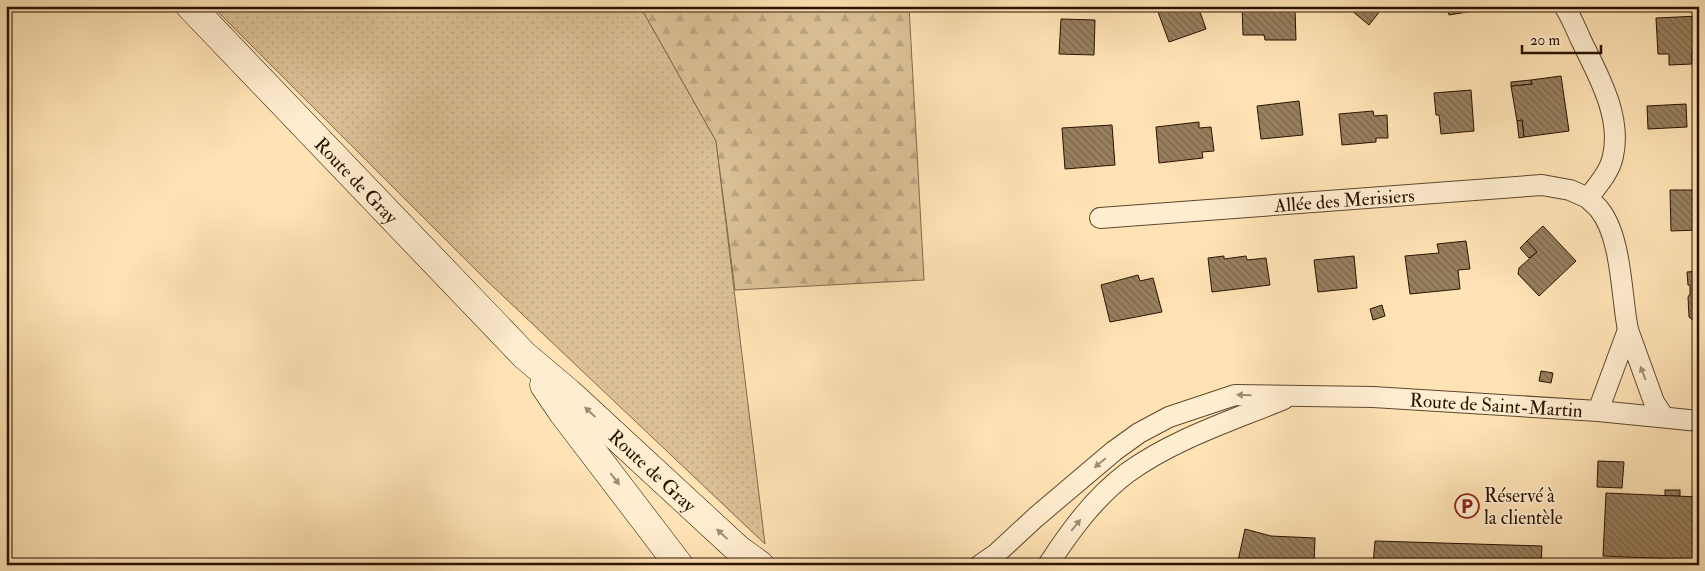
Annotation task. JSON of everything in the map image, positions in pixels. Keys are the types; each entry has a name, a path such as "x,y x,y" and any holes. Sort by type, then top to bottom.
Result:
{"main road":[{"name":"Route de Gray","path":"190,6 524,355 570,393 738,549 760,565"},
{"name":"Route de Gray","path":"524,355 563,412 679,565"}],"street":[{"path":"1564,6 1596,69 1614,121 1615,142 1613,158 1603,178 1588,198 1599,209 1614,241 1628,330 1654,402 1664,417"},
{"name":"Allée des Merisiers","path":"1100,218 1542,185 1570,190 1588,198"},
{"path":"1598,411 1628,330"},
{"name":"Route de Saint-Martin","path":"980,565 996,554 1036,517 1114,451 1139,433 1161,421 1193,408 1235,395 1373,397 1598,411 1699,421"},
{"path":"1048,565 1069,533 1094,502 1127,474 1161,452 1189,438 1293,395"}],"green space":[{"path":"212,6 640,6 716,141 765,544 485,279"},
{"path":"640,6 909,6 924,280 735,290 716,141"}],"building":[{"path":"1174,6 1198,6 1206,29 1169,42 1158,12"},
{"path":"1242,6 1265,6 1265,9 1274,9 1274,6 1298,6 1298,9 1295,9 1296,40 1265,40 1264,35 1243,35"},
{"path":"1346,6 1384,6 1369,25"},
{"path":"1447,6 1491,6 1491,8 1449,15"},
{"path":"1699,16 1699,52 1692,52 1692,64 1669,65 1669,54 1658,54 1656,18"},
{"path":"1061,19 1095,20 1094,55 1059,54"},
{"path":"1561,76 1569,131 1524,137 1522,120 1517,121 1511,86 1532,84 1531,80"},
{"path":"1531,80 1532,84 1511,86 1511,82"},
{"path":"1471,90 1474,131 1441,134 1439,115 1436,115 1434,93"},
{"path":"1299,101 1303,135 1261,139 1257,106"},
{"path":"1686,104 1687,127 1648,129 1647,106"},
{"path":"1373,111 1374,116 1387,115 1388,138 1376,138 1376,142 1342,145 1339,114"},
{"path":"1522,120 1524,137 1519,138 1517,121"},
{"path":"1199,122 1199,128 1211,127 1214,151 1202,152 1203,158 1159,163 1156,127"},
{"path":"1112,125 1115,165 1065,169 1062,128"},
{"path":"1670,190 1699,190 1699,230 1671,231"},
{"path":"1543,226 1576,261 1539,296 1518,274 1519,268 1537,252 1527,241"},
{"path":"1466,241 1470,269 1458,270 1460,289 1410,294 1405,256 1439,253 1437,244"},
{"path":"1527,241 1537,252 1529,258 1520,248"},
{"path":"1224,256 1224,259 1246,256 1247,260 1266,258 1270,285 1212,292 1208,258"},
{"path":"1354,256 1357,288 1318,292 1314,260"},
{"path":"1699,271 1699,322 1695,322 1689,317 1688,297 1690,285 1688,285 1687,272"},
{"path":"1138,275 1140,281 1153,278 1162,312 1110,322 1101,285"},
{"path":"1382,305 1385,316 1373,320 1370,309"},
{"path":"1541,371 1553,373 1551,383 1539,381"},
{"path":"1598,461 1624,462 1622,488 1597,487"},
{"path":"1665,490 1680,490 1680,496 1665,496"},
{"path":"1606,493 1699,497 1699,560 1603,556"},
{"path":"1245,529 1271,536 1315,538 1314,565 1237,565"},
{"path":"1375,541 1542,546 1541,565 1373,565"}],"place":[{"name":"Réservé à la clientèle","path":"1467,506"}]}
